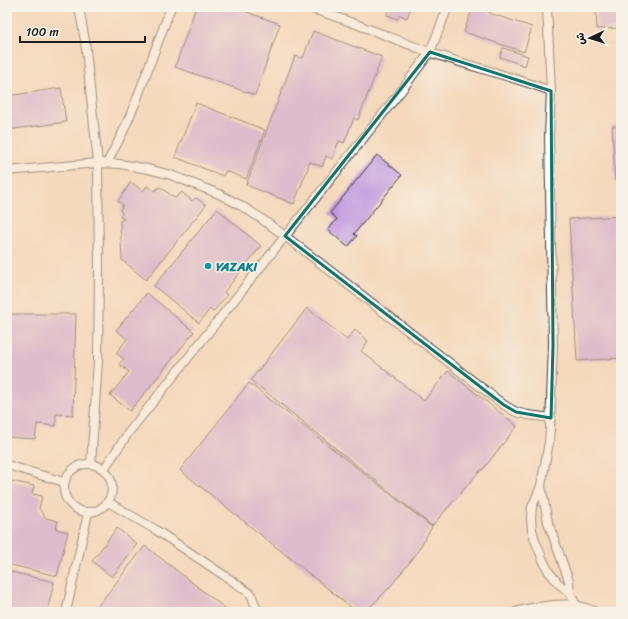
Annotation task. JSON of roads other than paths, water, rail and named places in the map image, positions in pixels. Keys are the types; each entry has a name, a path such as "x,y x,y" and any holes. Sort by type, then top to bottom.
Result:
{"street":[{"path":"79,7 85,41 98,163 98,361 91,464"},
{"path":"107,163 135,104 170,7"},
{"path":"306,7 316,8 430,52 468,65 524,81 551,91"},
{"path":"104,469 129,432 401,91 430,52 448,7"},
{"path":"547,7 551,91 549,137 553,345 548,449 541,486 532,507 531,517 532,530 540,553 550,572 558,583 570,594 576,605"},
{"path":"7,171 107,163 133,166 171,175 219,194 259,217 285,236 504,404 516,412 550,418"},
{"path":"84,464 91,464 104,469 109,476 112,485 112,494 102,509 88,513 70,506 63,490 64,482 71,470 84,464"},
{"path":"7,465 64,482"},
{"path":"541,486 548,522 569,581 570,594"},
{"path":"108,502 156,530 250,594 256,607 255,612"},
{"path":"66,612 88,513"},
{"path":"516,612 551,606 576,605 597,612"}],"place":[{"name":"YAZAKI","path":"208,266"}]}
